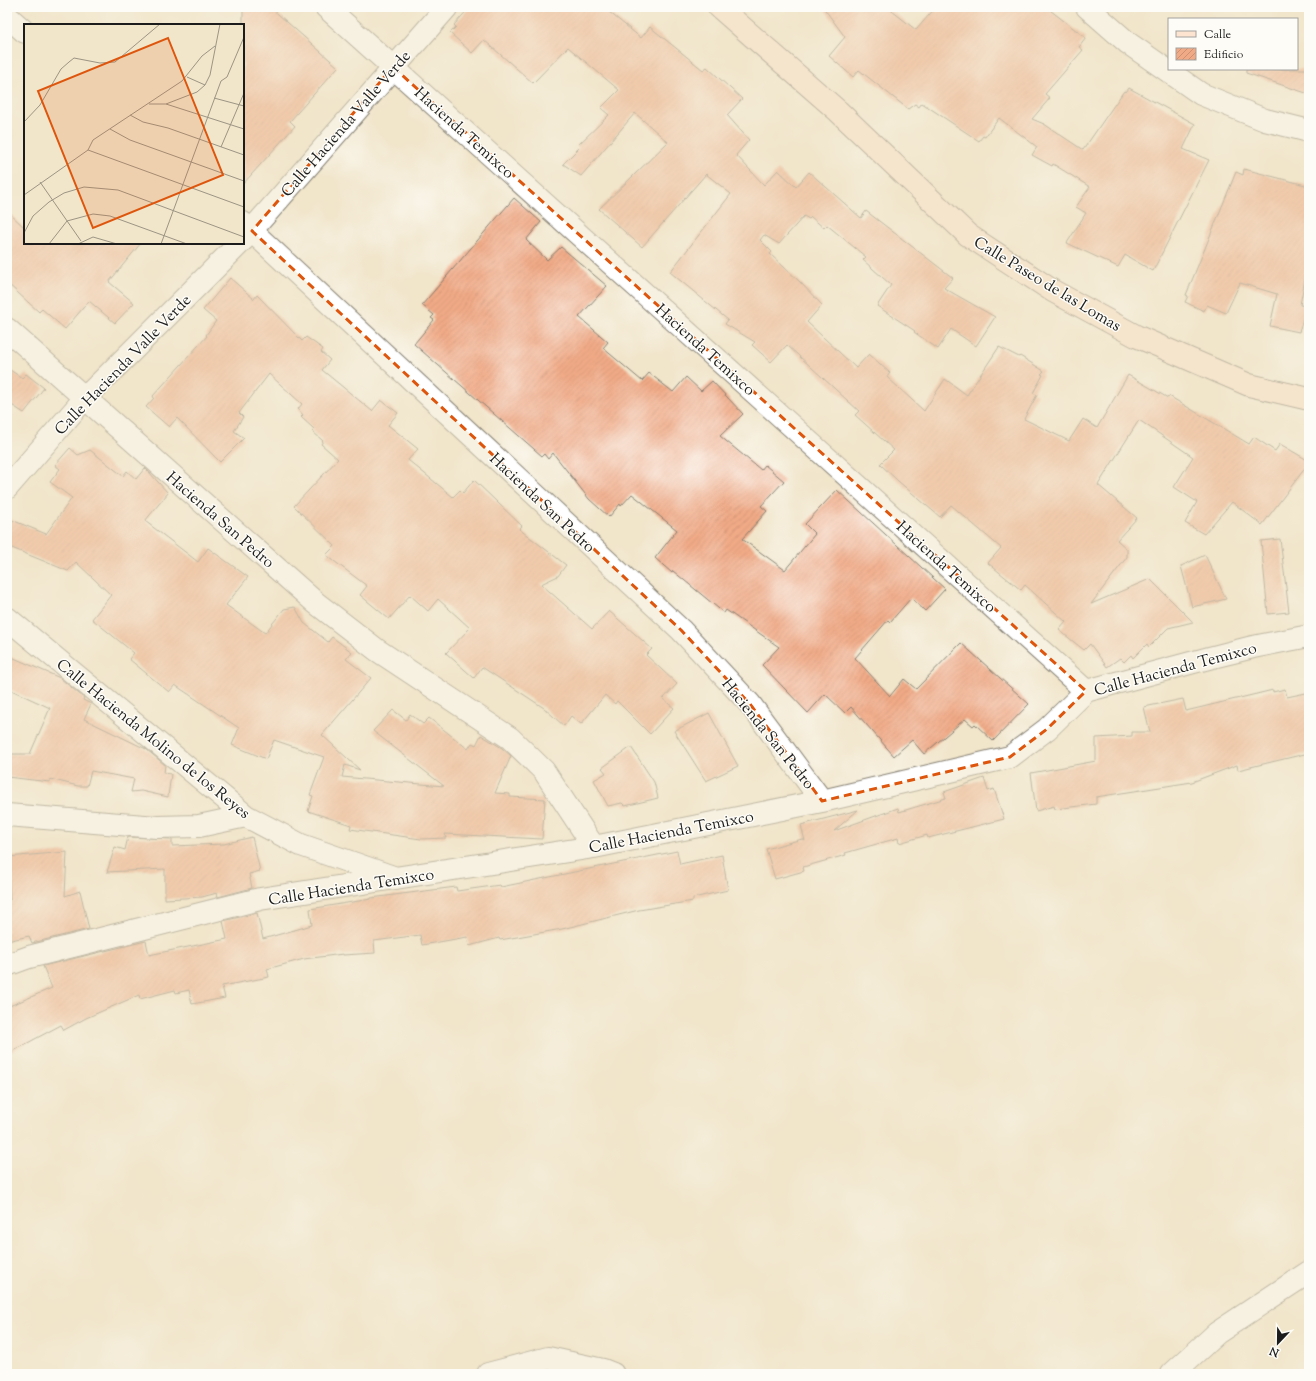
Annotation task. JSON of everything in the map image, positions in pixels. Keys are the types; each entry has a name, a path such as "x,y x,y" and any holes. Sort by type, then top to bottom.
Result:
{"main road":[{"name":"Calle Paseo de las Lomas","path":"719,7 838,111 968,235 1053,291 1136,336 1249,386 1309,399"}],"street":[{"name":"Hacienda Temixco","path":"326,7 1086,691"},
{"name":"Calle Hacienda Valle Verde","path":"244,234 447,7"},
{"path":"1087,7 1128,43 1201,94 1266,120 1309,131"},
{"path":"7,16 24,31"},
{"name":"Hacienda San Pedro","path":"244,234 681,630 750,704 822,800"},
{"name":"Calle Hacienda Valle Verde","path":"7,488 85,398 234,244"},
{"name":"Hacienda San Pedro","path":"7,328 316,603 377,650 510,738 544,771 594,847"},
{"name":"Calle Hacienda Molino de los Reyes","path":"7,618 246,816 301,845 399,879"},
{"name":"Calle Hacienda Temixco","path":"7,965 37,955 260,899 399,879 594,847 822,800 1010,756 1047,729 1086,691 1209,658 1309,636"},
{"path":"7,815 157,827 199,826 246,816"},
{"path":"1172,1374 1217,1333 1309,1272"},
{"path":"488,1374 492,1371 548,1358 603,1370 613,1374"}],"highlighted area":[{"path":"393,67 1086,691 1047,729 1010,757 822,801 750,704 681,630 252,231"}],"building":[{"path":"243,7 270,7 338,67 290,121 295,126 244,183 244,24"},
{"path":"470,7 603,7 641,38 650,27 703,70 707,67 742,99 727,115 749,140 736,155 764,185 778,170 796,187 809,172 861,218 866,211 953,278 944,288 995,317 976,346 951,329 938,349 914,332 915,331 877,306 891,285 863,260 866,257 827,225 824,228 811,217 809,219 804,216 779,244 764,235 760,240 772,252 770,254 822,305 807,322 856,368 869,354 890,373 887,377 924,411 945,379 967,395 999,347 1019,357 1020,356 1044,371 1041,374 1043,375 1033,393 1037,395 1024,419 1069,441 1083,419 1097,428 1128,375 1168,398 1169,396 1249,444 1254,437 1275,451 1280,444 1309,461 1309,463 1262,525 1232,502 1204,534 1185,523 1197,502 1174,487 1193,457 1139,420 1098,485 1137,518 1117,540 1127,549 1127,557 1091,604 1150,579 1193,622 1168,628 1149,647 1147,644 1133,658 1131,655 1124,662 1120,658 1107,667 1090,644 1084,650 1059,630 1066,622 1025,585 1021,590 988,563 1001,548 951,505 940,517 880,464 894,450 855,415 859,411 787,345 771,362 752,345 755,342 725,324 728,320 670,272 731,194 706,174 642,247 599,209 668,142 635,113 581,176 563,164 579,148 577,146 609,115 601,108 619,90 568,47 533,83 484,40 472,53 450,33 456,27 454,25"},
{"path":"823,7 887,7 916,30 936,7 1046,7 1086,38 1079,47 1083,50 1045,94 1050,98 1032,119 1044,124 1083,150 1124,91 1126,92 1129,88 1195,124 1183,149 1209,160 1153,271 1125,255 1118,267 1067,243 1086,213 1076,207 1090,187 1053,164 1052,166 1032,155 1037,147 999,118 985,137 983,136 979,141 922,103 919,107 915,104 908,109 859,70 853,77 829,56 845,37"},
{"path":"1309,69 1309,94 1246,73 1246,70"},
{"path":"1244,169 1309,186 1309,258 1300,305 1307,306 1299,332 1270,326 1277,294 1240,283 1226,313 1207,305 1204,311 1185,302 1188,296 1186,295 1236,172 1243,175"},
{"path":"514,198 541,222 526,240 547,260 561,247 607,286 579,317 608,342 603,348 642,381 649,373 673,392 686,377 701,391 712,381 743,414 720,436 761,470 765,465 784,481 761,506 767,511 742,539 785,570 815,534 805,524 837,490 945,589 925,611 911,598 890,622 888,620 855,658 890,696 904,679 916,689 961,643 1029,704 993,741 975,724 973,726 965,719 924,754 912,740 894,756 851,707 845,713 825,694 808,713 762,665 779,647 726,610 724,613 655,558 677,530 632,494 621,506 620,504 609,517 589,499 553,453 548,459 544,454 542,456 414,344 434,320 431,318 434,315 422,305"},
{"path":"7,211 24,227 24,244 140,244 109,282 134,303 115,323 89,301 65,329 42,309 39,312 7,283"},
{"path":"230,278 254,299 257,295 302,341 306,337 323,349 321,352 330,360 322,370 372,411 381,400 398,413 388,425 418,449 408,460 453,497 460,490 463,493 474,480 522,526 519,529 566,565 558,576 541,584 592,629 609,611 652,649 646,655 677,684 663,699 674,708 650,734 617,701 615,704 605,695 581,724 571,716 564,726 544,708 482,667 474,678 446,653 470,628 438,599 428,611 410,595 389,619 360,595 367,586 326,555 335,546 294,506 338,459 321,444 323,441 312,431 314,429 301,417 303,415 298,409 302,404 269,374 239,413 243,417 234,431 244,438 220,462 177,418 169,427 146,407 154,398 153,396 207,336 206,335 216,321 203,310"},
{"path":"7,368 22,378 26,374 44,388 24,413 7,402"},
{"path":"70,448 78,455 90,450 123,476 127,471 136,479 145,468 148,471 168,493 145,521 198,562 208,548 248,577 226,605 265,633 284,609 295,607 304,623 328,642 332,637 352,652 346,659 371,678 322,735 360,770 345,765 342,777 444,786 373,731 393,710 406,720 410,714 423,724 429,718 468,749 472,743 476,745 481,735 502,748 511,756 495,793 510,794 510,797 545,799 542,839 445,834 446,838 421,839 350,829 351,825 308,811 313,796 310,795 324,757 274,740 266,759 232,745 239,728 175,685 169,692 129,659 134,653 92,619 111,595 76,562 68,571 7,546 7,518 46,534 72,498 50,482 60,469 55,465"},
{"path":"1280,539 1289,612 1268,614 1261,541"},
{"path":"1205,555 1226,599 1192,607 1181,566"},
{"path":"7,655 60,678 84,698 83,700 91,704 84,719 146,749 165,765 164,773 171,774 168,797 141,791 131,792 134,779 91,771 87,786 78,786 50,779 50,782 7,777 7,754 30,754 50,708 7,688"},
{"path":"1285,689 1287,697 1306,693 1309,707 1309,753 1238,770 1237,765 1192,782 1096,797 1096,804 1055,809 1054,806 1036,811 1031,773 1096,761 1096,738 1132,736 1132,732 1150,732 1144,707 1183,699 1186,711 1273,690 1273,692"},
{"path":"709,713 738,766 706,781 674,731"},
{"path":"631,747 654,782 658,798 625,806 622,803 608,806 594,780 606,773 602,768"},
{"path":"984,778 988,791 994,789 1004,819 928,838 927,835 899,843 898,838 803,867 804,871 775,879 766,849 802,839 805,841 801,825 858,810 834,831 898,808 899,812 946,798 944,792"},
{"path":"128,837 172,839 172,846 224,844 252,837 260,871 249,874 252,888 218,897 217,893 202,897 165,899 165,869 107,872 115,847 125,850"},
{"path":"677,851 680,864 722,855 728,890 693,898 693,901 639,910 562,929 500,940 499,938 469,946 467,937 422,945 420,935 374,941 375,953 343,954 304,959 267,969 269,977 222,986 225,998 192,1004 189,990 176,993 175,990 140,999 139,995 86,1018 64,1030 61,1025 7,1054 7,1007 52,988 43,966 146,941 149,955 227,939 223,921 257,913 263,939 312,925 310,909 371,898 456,887 457,891 500,885 501,887"},
{"path":"67,852 65,896 80,891 89,929 32,943 29,936 7,941 7,901 10,900 7,857"}]}
